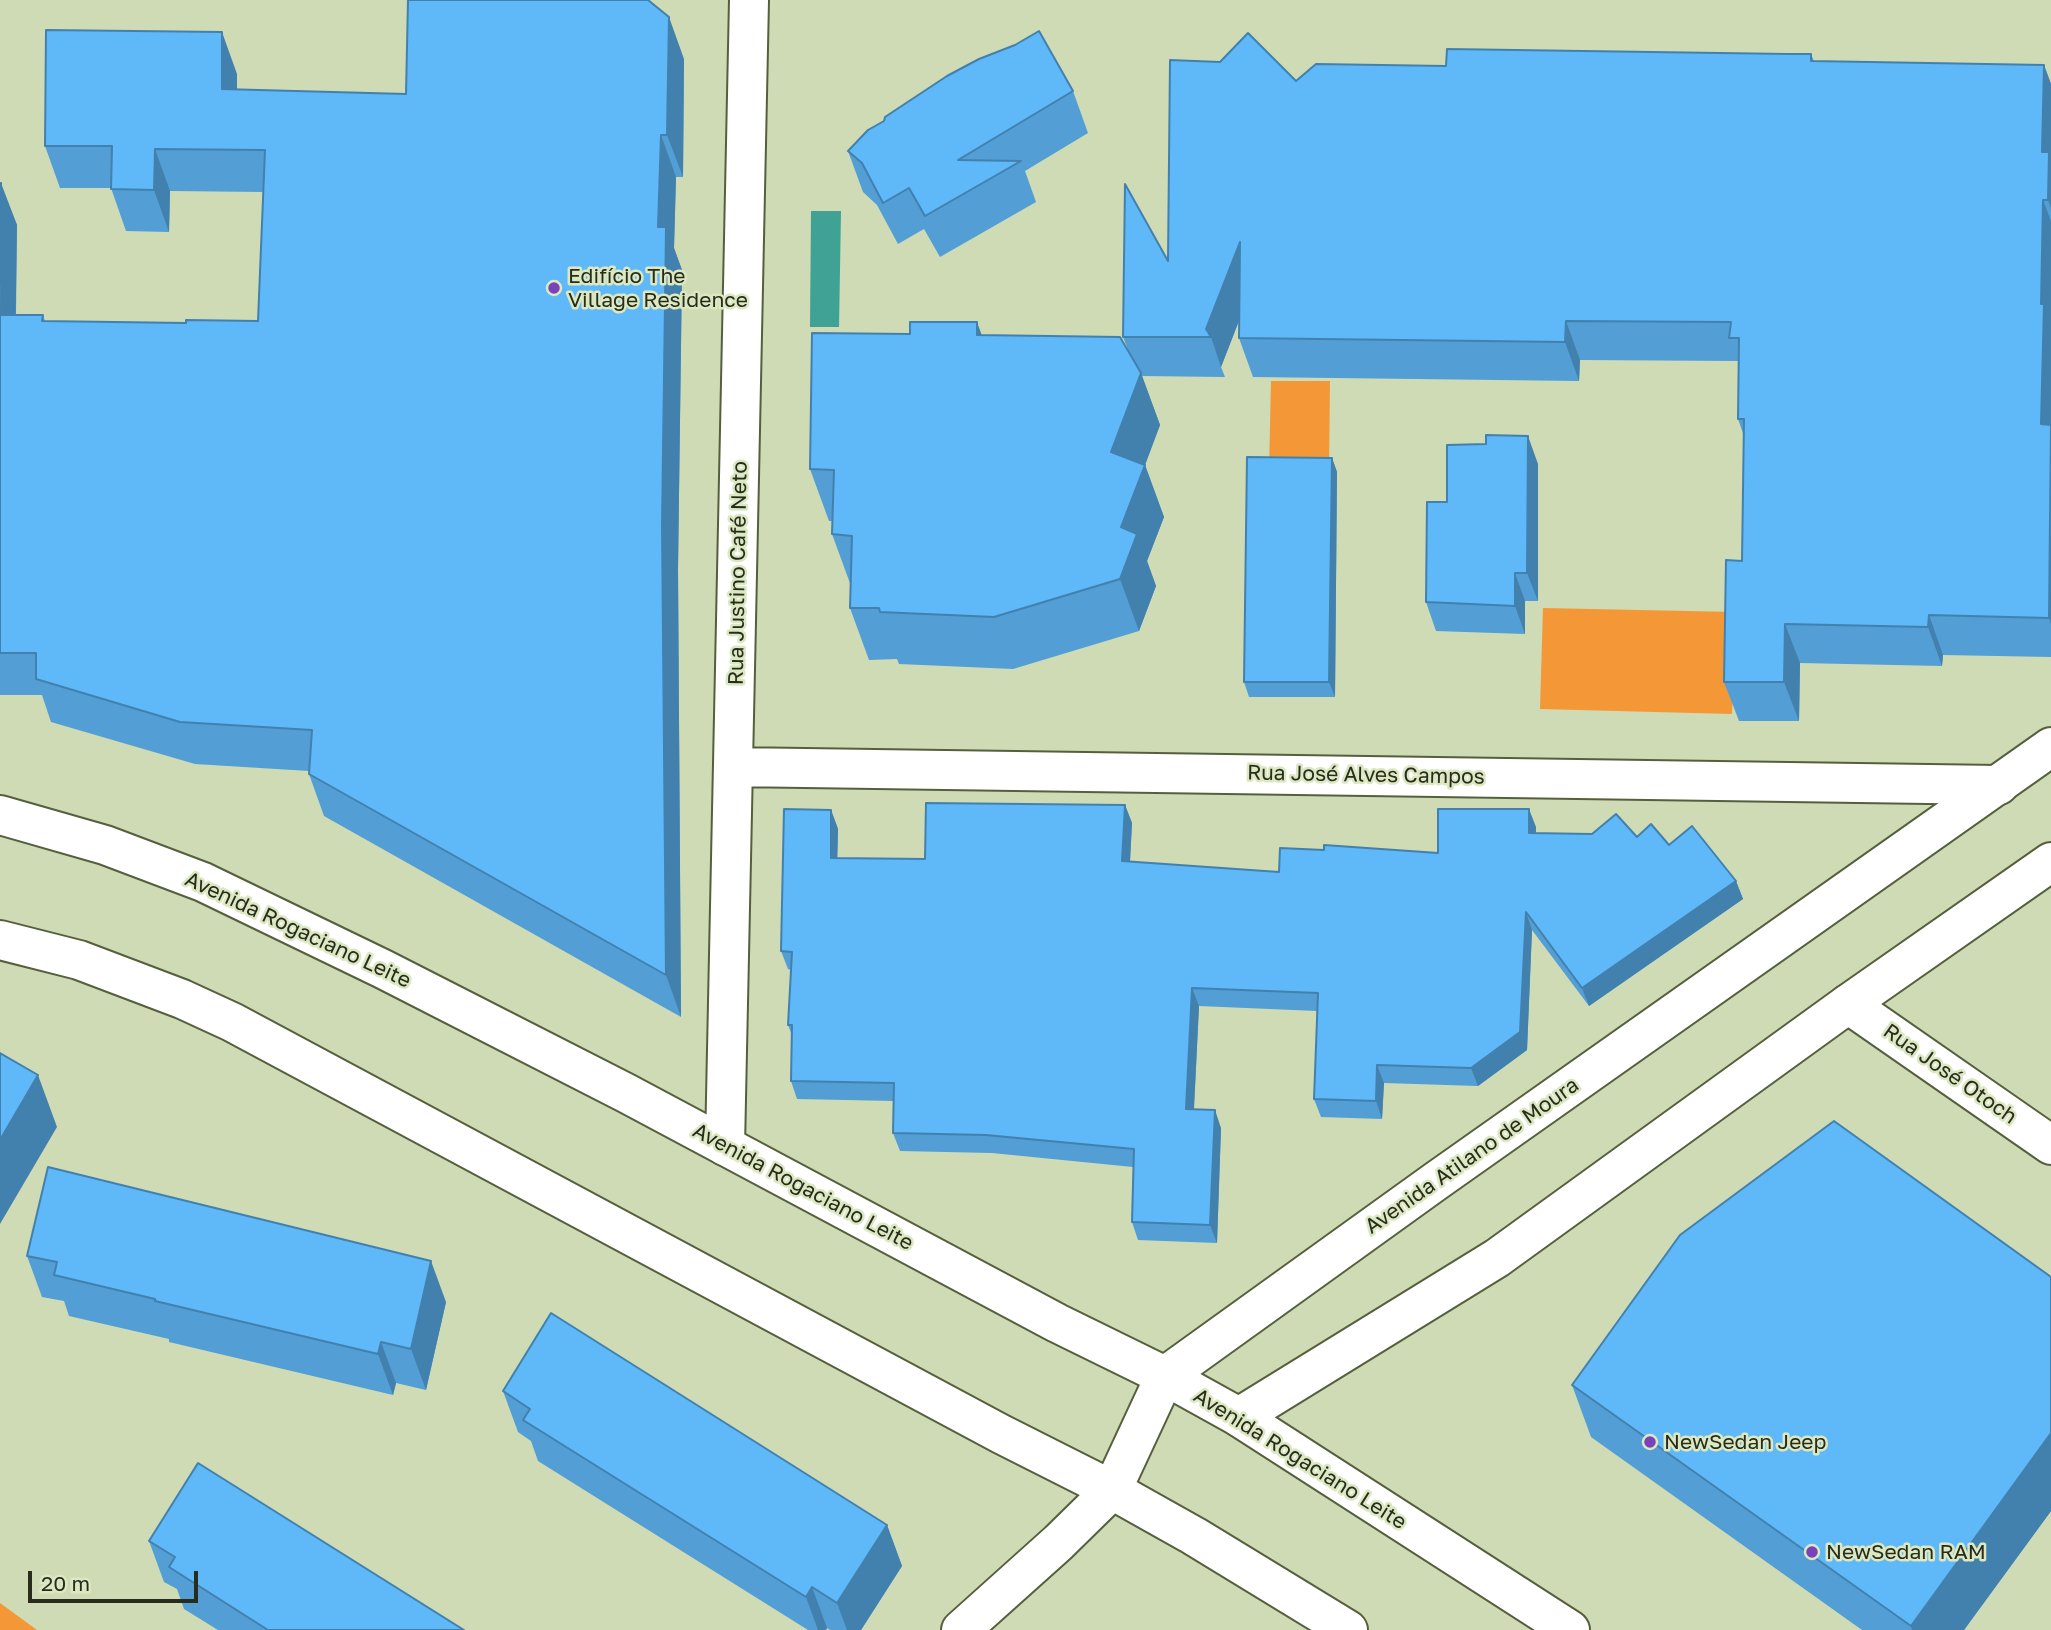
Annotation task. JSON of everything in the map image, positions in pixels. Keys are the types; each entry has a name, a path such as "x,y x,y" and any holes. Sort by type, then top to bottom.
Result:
{"street":[{"name":"Rua Justino Café Neto","path":"724,1146 749,0"},
{"name":"Avenida Atilano de Moura","path":"961,1630 1112,1490 1165,1377 1436,1181 2051,747"},
{"name":"Rua José Alves Campos","path":"734,767 1999,785"},
{"name":"Avenida Rogaciano Leite","path":"0,815 105,845 204,882 383,969 626,1093 1056,1323 1240,1418 1570,1630"},
{"path":"1240,1418 1497,1258 1848,1004 2051,862"},
{"path":"0,940 79,960 182,999 232,1022 1001,1434 1112,1490 1194,1536 1348,1630"},
{"name":"Rua José Otoch","path":"1848,1004 2051,1145"}],"shaded area":[{"path":"1271,381 1330,381 1329,471 1269,470"},
{"path":"1543,608 1736,612 1732,714 1540,709"},
{"path":"0,1603 37,1630 0,1630"}],"water":[{"path":"811,211 841,211 839,327 810,327"}],"building":[{"path":"408,0 648,0 669,17 667,135 661,135 658,227 666,227 662,526 666,975 309,774 312,730 180,722 36,679 36,653 0,653 0,315 43,315 42,321 258,321 265,150 155,149 154,190 111,189 112,146 45,146 46,30 222,32 222,89 406,94"},
{"path":"1039,31 1073,91 958,160 1021,161 925,216 909,188 883,203 862,163 848,151 868,130 884,121 885,117 947,76"},
{"path":"1248,33 1296,81 1316,64 1446,66 1447,49 1811,54 1811,61 2044,65 2042,152 2049,152 2048,200 2043,200 2041,424 2051,425 2049,618 1929,615 1928,627 1785,624 1784,682 1724,682 1726,560 1742,561 1744,419 1738,419 1739,338 1729,338 1731,322 1566,321 1565,342 1239,338 1240,242 1206,329 1211,337 1123,337 1125,184 1168,261 1170,60 1220,62"},
{"path":"0,183 1,183 0,285"},
{"path":"910,322 977,322 977,335 1120,337 1141,373 1111,452 1145,465 1121,527 1137,534 1120,579 994,617 880,612 879,608 850,608 852,536 832,534 834,470 810,469 812,333 910,334"},
{"path":"1486,435 1528,436 1527,573 1515,573 1515,606 1426,602 1427,502 1447,502 1447,445 1486,444"},
{"path":"1247,457 1332,458 1329,682 1244,682"},
{"path":"926,803 1125,805 1122,861 1279,872 1280,848 1324,850 1324,845 1438,853 1438,809 1529,809 1529,833 1592,834 1616,814 1637,837 1651,824 1669,845 1692,826 1736,881 1582,988 1526,912 1520,1032 1471,1068 1377,1065 1376,1101 1314,1099 1318,993 1192,988 1186,1109 1215,1110 1210,1225 1132,1222 1134,1149 986,1135 893,1133 894,1083 791,1081 792,1025 788,1025 792,952 781,951 784,809 831,810 831,858 925,859"},
{"path":"0,1053 38,1075 0,1140"},
{"path":"1834,1121 2051,1277 2051,1433 1911,1626 1572,1385 1680,1235"},
{"path":"48,1167 431,1261 411,1349 381,1342 378,1354 54,1275 57,1262 27,1256"},
{"path":"551,1313 887,1525 837,1603 812,1587 806,1597 523,1420 530,1409 503,1391"},
{"path":"198,1463 464,1630 268,1630 169,1567 175,1557 149,1541"}],"place":[{"name":"Edifício The Village Residence","path":"554,288"},
{"name":"NewSedan Jeep","path":"1650,1442"},
{"name":"NewSedan RAM","path":"1812,1552"}]}
